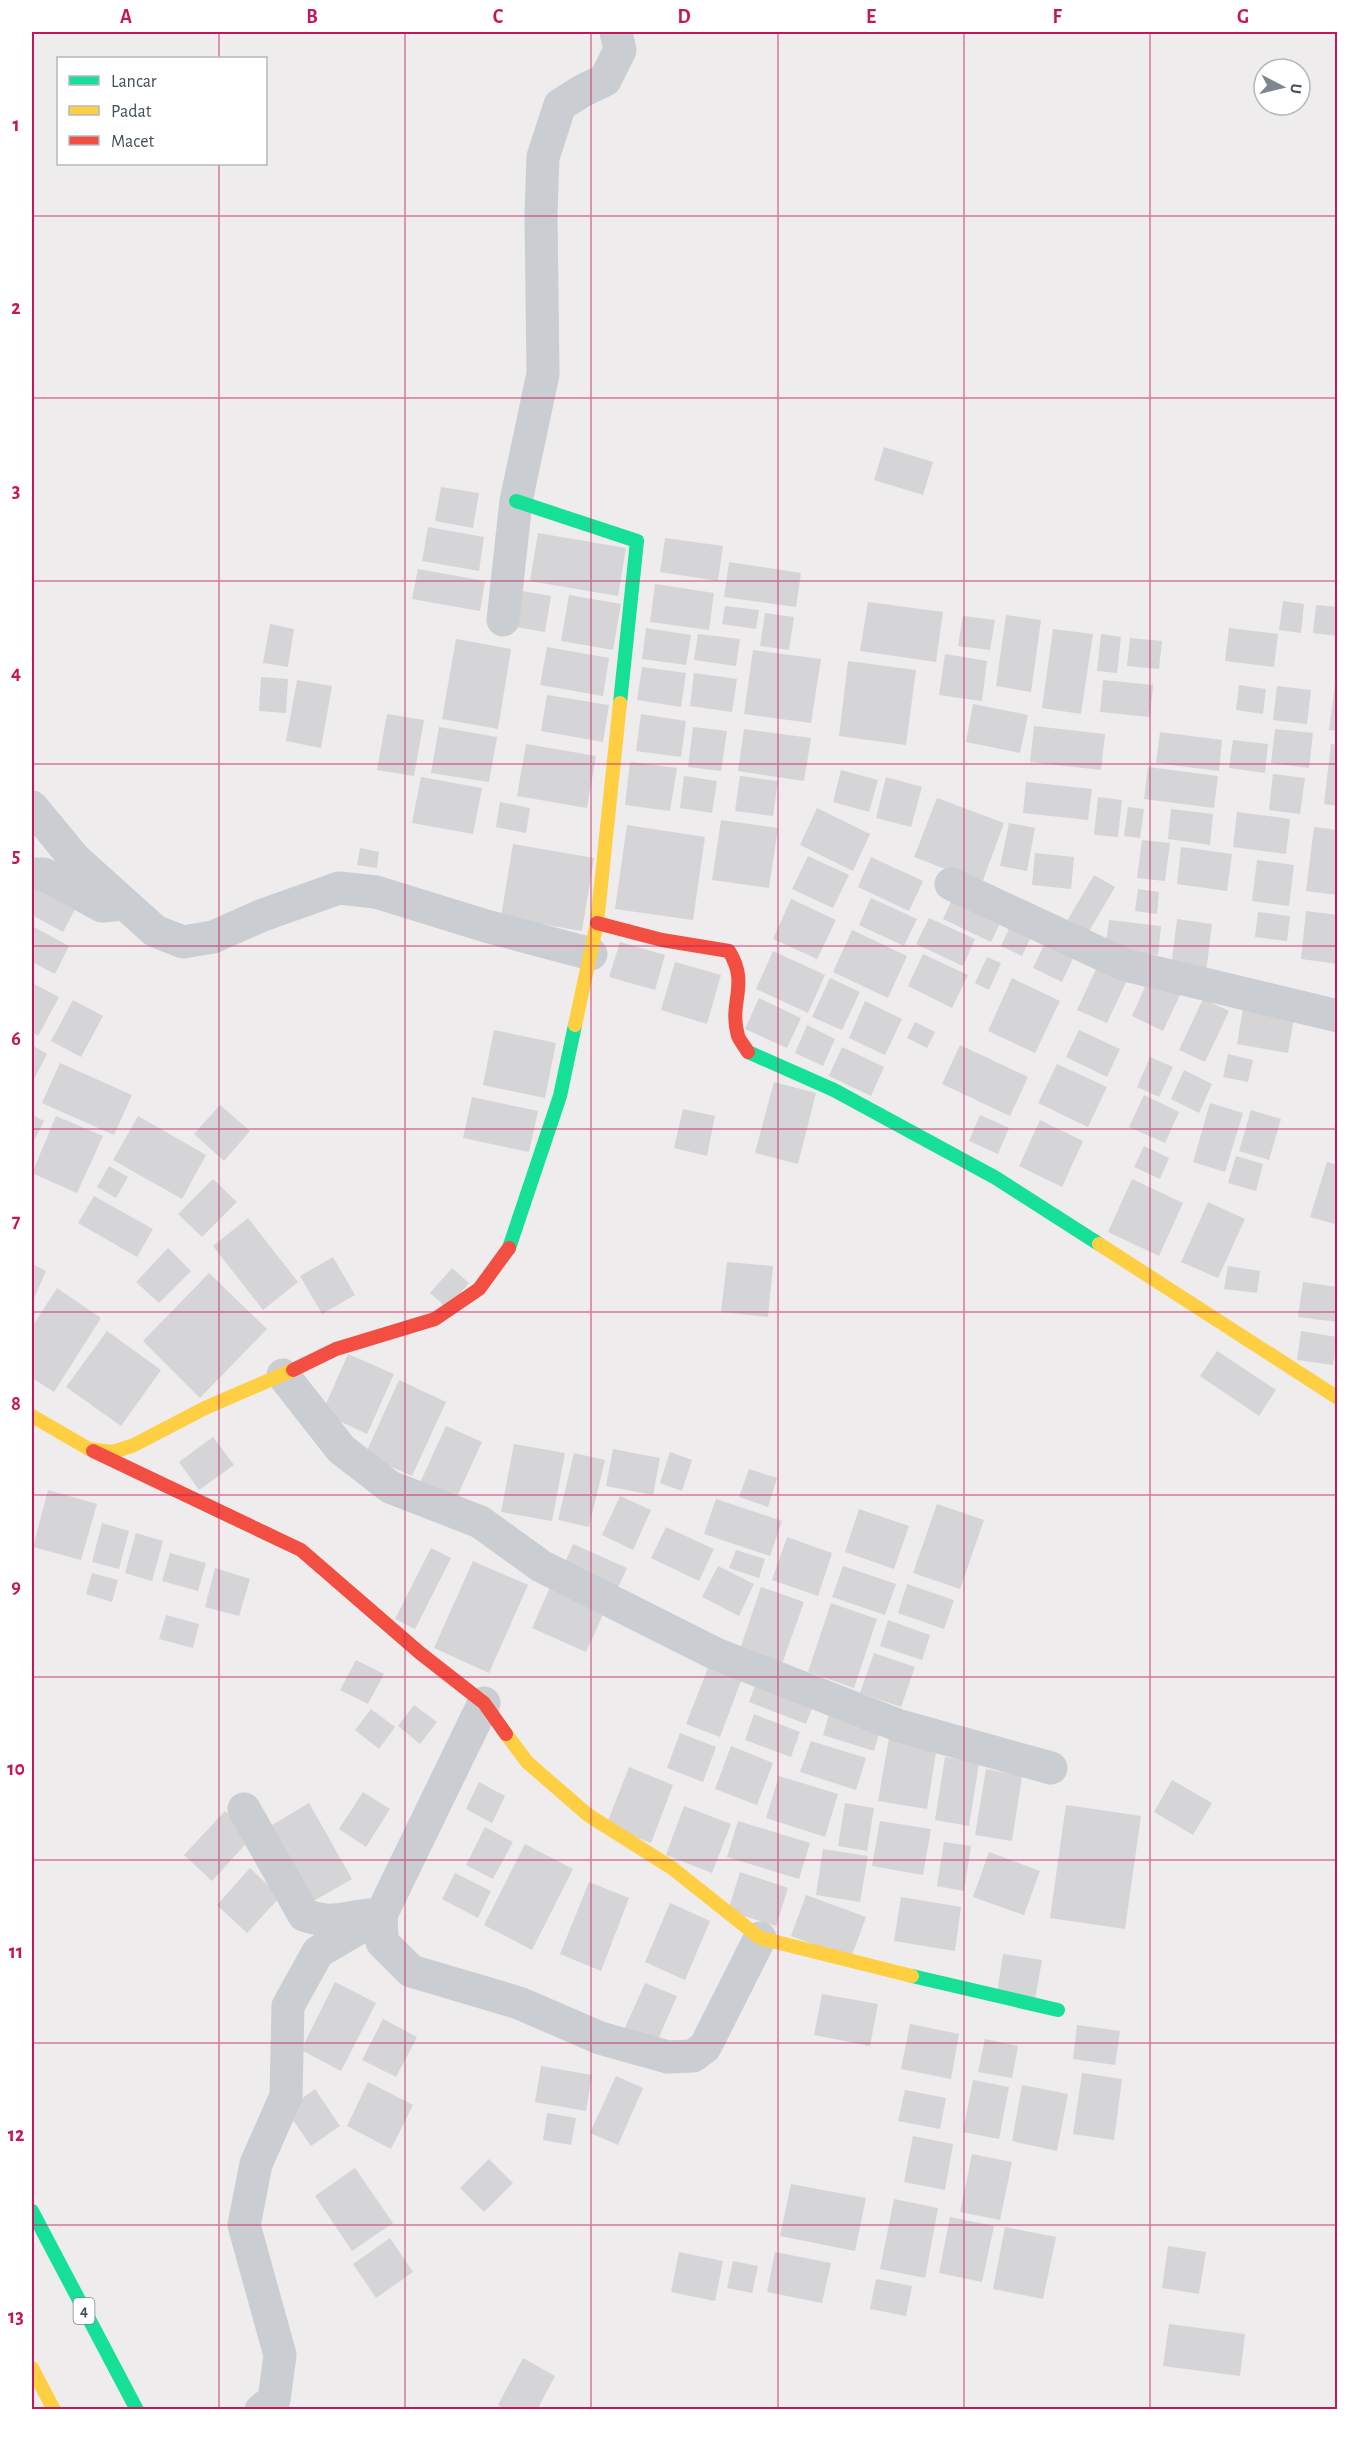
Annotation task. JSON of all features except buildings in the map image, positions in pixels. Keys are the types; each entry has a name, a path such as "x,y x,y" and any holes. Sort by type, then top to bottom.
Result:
{"main road":[{"path":"88,1449 113,1452 134,1445 205,1408 283,1375 336,1349 435,1319 478,1289 508,1251 560,1096 594,938 637,542 516,501"},
{"path":"594,938 662,940 729,951 737,964 740,978 735,1009 738,1037 749,1053 834,1090 996,1178 1338,1398"},
{"path":"32,1416 88,1449 301,1550 420,1653 484,1703 527,1762 588,1815 672,1868 760,1938 1058,2010"},
{"name":"4","path":"32,2211 137,2409"},
{"path":"32,2368 54,2409"}],"street":[{"path":"503,620 516,501 543,374 541,213 543,157 560,105 605,80 620,50 616,32"},
{"path":"32,807 75,859 155,931 183,942 213,937 263,915 339,888 367,891 486,926 594,938"},
{"path":"32,874 44,874 102,906 124,903"},
{"path":"951,884 1125,965 1338,1016"},
{"path":"283,1375 341,1449 390,1487 480,1522 541,1566 716,1654 900,1726 1051,1768"},
{"path":"484,1703 381,1914 382,1942 411,1971 519,2003 600,2038 668,2057 693,2056 705,2047 760,1938"},
{"path":"244,1809 304,1915 335,1922 352,1917 381,1914"},
{"path":"261,2409 274,2400 280,2355 244,2225 256,2164 286,2096 288,2006 318,1952 381,1914"}],"traffic: fast":[{"path":"516,501 637,541 620,703"},
{"path":"509,1248 560,1096 575,1025"},
{"path":"748,1052 834,1090 996,1178 1099,1244"},
{"path":"912,1976 1058,2010"},
{"path":"32,2211 137,2410"}],"traffic: slow":[{"path":"575,1025 597,923 620,703"},
{"path":"1099,1244 1338,1398"},
{"path":"32,1416 89,1449 113,1452 134,1445 205,1408 293,1370"},
{"path":"506,1734 527,1762 588,1815 672,1868 760,1938 912,1976"},
{"path":"32,2368 54,2410"}],"traffic: jam":[{"path":"597,923 662,940 729,951 738,974 735,1013 738,1036 748,1052"},
{"path":"293,1370 336,1349 435,1319 479,1289 509,1248"},
{"path":"93,1451 301,1550 420,1653 484,1703 506,1734"}]}
